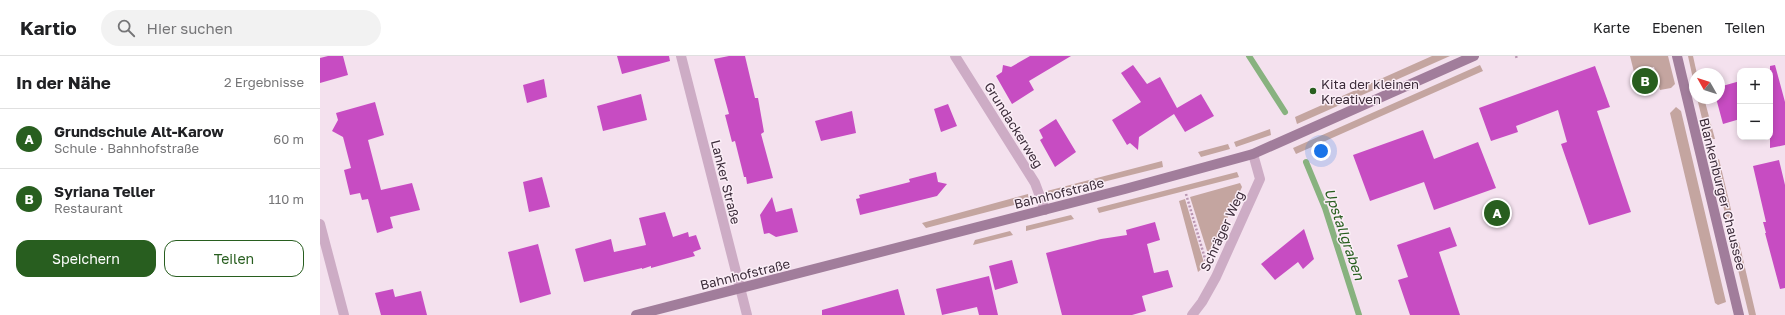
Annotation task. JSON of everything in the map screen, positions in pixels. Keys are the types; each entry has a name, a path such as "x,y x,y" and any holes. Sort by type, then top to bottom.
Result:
{"main road":[{"name":"Bahnhofstraße","path":"636,315 1045,210 1253,154 1474,56"},
{"name":"Blankenburger Chaussee","path":"1677,56 1739,315"}],"street":[{"name":"Lanker Straße","path":"680,56 747,315"},
{"name":"Grundackerweg","path":"955,56 1035,184 1045,210"},
{"name":"Schräger Weg","path":"1192,315 1202,302 1216,277 1260,179 1253,154"},
{"path":"320,224 344,315"}],"path":[{"path":"1186,194 1208,267 1216,277"}],"shaded area":[{"path":"1432,56 1450,56 1297,124 1295,117"},
{"path":"1630,56 1668,56 1675,84 1671,88 1660,90 1654,67 1634,72"},
{"path":"1688,56 1693,56 1696,68 1691,68"},
{"path":"1480,65 1483,71 1296,154 1293,148"},
{"path":"1698,104 1706,104 1715,139 1707,139"},
{"path":"1676,107 1681,111 1726,302 1718,305 1715,303 1670,113"},
{"path":"1270,129 1271,135 1236,147 1234,142"},
{"path":"1228,144 1230,149 1201,157 1198,152"},
{"path":"1719,159 1733,218 1726,218 1713,162"},
{"path":"1162,161 1163,167 1051,195 1047,191"},
{"path":"1237,172 1239,177 1099,213 1097,208"},
{"path":"1240,183 1242,187 1209,257 1190,197"},
{"path":"1028,194 1029,201 926,228 922,223"},
{"path":"1185,199 1205,266 1198,272 1179,201"},
{"path":"1071,215 1074,219 1026,231 1026,226"},
{"path":"1010,231 1013,235 973,245 975,240"},
{"path":"1739,242 1756,315 1749,315 1732,245"}],"building":[{"path":"328,56 343,56 348,75 320,83 320,58"},
{"path":"617,56 669,56 670,61 622,74"},
{"path":"729,56 745,56 755,98 758,98 764,132 761,134 773,178 747,184 746,177 744,177 735,141 732,142 725,115 729,114 714,59"},
{"path":"1030,56 1071,56 1029,81 1034,90 1012,104 996,76 1002,72 1003,65 1011,67"},
{"path":"1133,65 1147,84 1160,77 1177,108 1201,94 1214,116 1185,132 1174,114 1139,137 1138,150 1130,143 1127,145 1112,120 1141,102 1121,73"},
{"path":"1775,65 1785,102 1785,145 1770,148 1770,140 1773,140 1773,68 1770,68 1770,66"},
{"path":"1595,66 1610,107 1597,111 1631,212 1589,225 1561,144 1567,142 1558,110 1516,126 1518,132 1491,141 1479,108"},
{"path":"1651,69 1656,89 1640,93 1634,74"},
{"path":"544,79 547,97 527,103 523,85"},
{"path":"1737,82 1737,120 1723,124 1718,104 1725,104 1725,85"},
{"path":"641,94 647,120 603,131 597,106"},
{"path":"375,102 384,135 368,140 381,190 412,183 420,210 390,217 393,228 377,233 368,199 362,200 360,193 350,195 344,170 351,168 343,137 332,131 338,120 336,113"},
{"path":"948,104 957,126 941,132 934,109"},
{"path":"852,111 856,133 821,141 815,121"},
{"path":"1056,119 1076,152 1055,167 1040,140 1043,138 1039,130"},
{"path":"1423,130 1434,159 1478,142 1496,188 1434,210 1424,182 1370,201 1353,155"},
{"path":"1779,160 1785,185 1785,288 1780,289 1765,233 1763,222 1766,222 1753,166"},
{"path":"936,172 938,182 947,184 937,196 860,215 856,199 860,198 859,195 910,182 909,179"},
{"path":"542,177 550,207 529,212 523,182"},
{"path":"772,197 776,212 792,208 798,232 776,237 769,233 764,234 760,215"},
{"path":"665,212 673,237 688,232 689,237 696,235 701,249 693,252 695,256 651,268 651,266 584,282 575,249 611,239 614,252 646,245 639,218"},
{"path":"1155,222 1160,240 1147,244 1154,273 1168,270 1173,287 1142,296 1146,311 1132,315 1062,315 1046,253 1101,239 1127,235 1126,230"},
{"path":"1450,227 1457,246 1439,252 1460,315 1410,315 1398,280 1408,277 1397,245"},
{"path":"1304,229 1314,259 1303,269 1298,262 1275,280 1261,264"},
{"path":"538,244 551,294 520,303 508,252"},
{"path":"1012,260 1018,283 995,290 989,266"},
{"path":"989,276 998,315 979,315 977,307 942,315 936,289"},
{"path":"393,289 395,297 421,291 427,315 381,315 375,293"},
{"path":"898,289 905,315 822,315 822,310"}],"waterway":[{"name":"Upstallgraben","path":"1249,56 1285,112"},
{"name":"Upstallgraben","path":"1306,162 1325,208 1359,315"}],"place":[{"name":"Syriana Teller","path":"1645,81"},
{"name":"Kita der kleinen Kreativen","path":"1313,91"},
{"name":"Grundschule Alt-Karow","path":"1497,213"}]}
